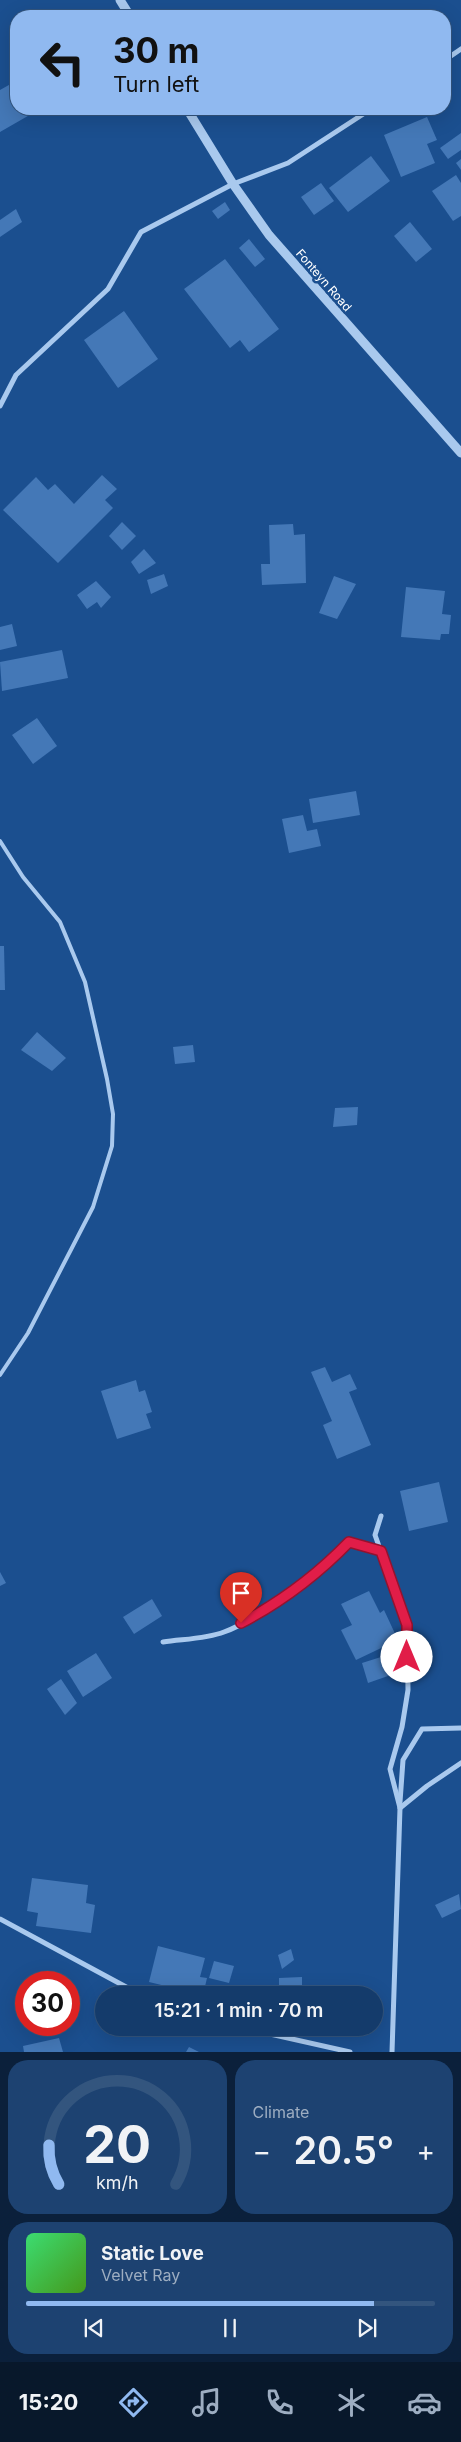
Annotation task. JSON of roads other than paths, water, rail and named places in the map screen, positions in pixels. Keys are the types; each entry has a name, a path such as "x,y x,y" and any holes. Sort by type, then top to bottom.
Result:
{"street":[{"name":"Fonteyn Road","path":"191,115 233,184 268,235 461,453"},
{"path":"0,406 16,375 108,289 141,232 233,184 288,163 362,115"},
{"path":"382,1516 375,1535 407,1625 408,1690 402,1727 390,1769 400,1808"},
{"path":"163,1642 224,1633 259,1614 327,1565 349,1542 381,1551"},
{"path":"392,2052 403,1760 422,1729 461,1728"},
{"path":"400,1808 427,1786 461,1764"},
{"path":"0,1919 124,1986"},
{"path":"279,2036 350,2052"}],"lane":[{"path":"0,841 23,877 60,922 85,982 108,1079 113,1114 112,1146 93,1208 28,1333 0,1374"}]}
